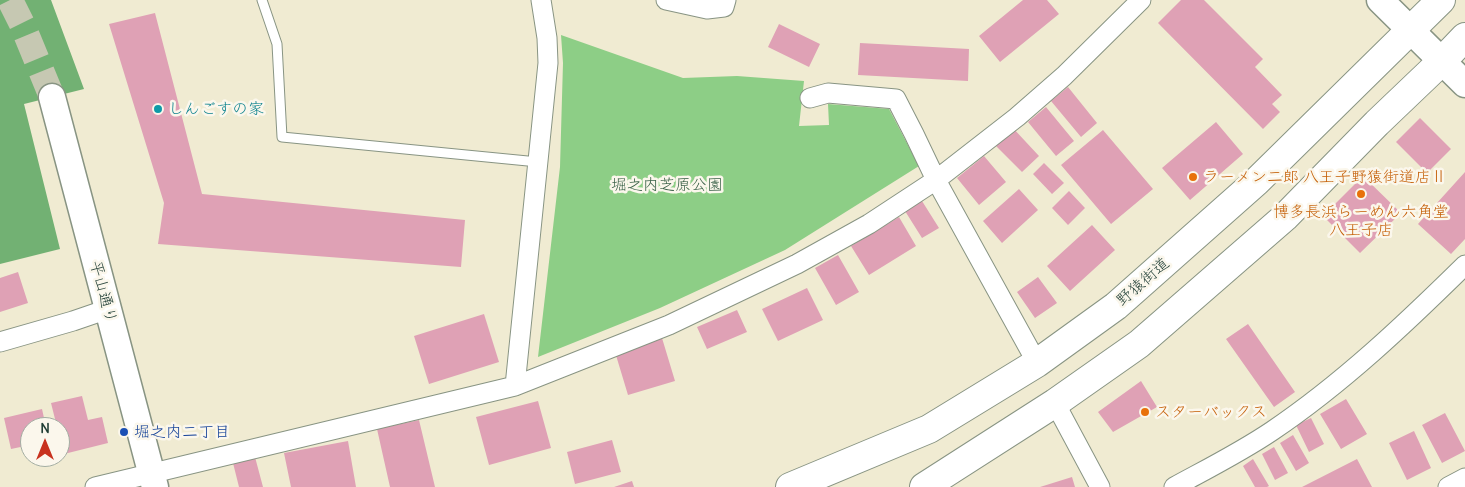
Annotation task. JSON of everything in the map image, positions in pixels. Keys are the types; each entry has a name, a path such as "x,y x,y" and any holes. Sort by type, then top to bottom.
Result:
{"main road":[{"path":"1380,0 1465,84"},
{"name":"野猿街道","path":"790,487 929,429 1037,364 1116,306 1256,182 1441,0"},
{"path":"924,487 1055,403 1139,344 1285,218 1377,123 1465,37"},
{"name":"平山通り","path":"52,97 153,480"}],"street":[{"path":"514,386 548,63 547,38 541,0"},
{"path":"666,0 707,9 724,7 726,0"},
{"path":"94,487 153,480 514,386 669,325 797,264 869,224 936,180 1017,117 1064,76 1141,0"},
{"path":"810,98 828,94 896,99 936,180 1037,364"},
{"path":"1174,487 1234,455 1306,407 1376,349 1465,265"},
{"path":"0,342 73,321 108,308"},
{"path":"1055,403 1100,487"},
{"path":"1448,487 1465,478"}],"lane":[{"path":"262,0 277,44 282,137 538,162"}],"green space":[{"path":"0,0 51,0 84,89 24,104 60,249 0,264"},
{"name":"堀之内芝原公園","path":"561,35 683,78 737,76 804,81 799,126 829,125 828,104 889,109 919,166 785,250 660,308 538,357 560,167 563,63"}],"building":[{"path":"1023,0 1047,0 1059,14 1000,62 979,36"},
{"path":"1181,0 1204,0 1263,59 1255,67 1282,95 1272,104 1280,112 1263,129 1158,23"},
{"name":"しんごすの家","path":"155,13 202,194 465,220 461,267 158,244 164,203 109,24"},
{"path":"779,24 820,44 809,67 768,47"},
{"path":"860,43 969,49 968,81 858,75"},
{"path":"1068,87 1097,123 1081,137 1051,101"},
{"path":"1046,107 1074,141 1056,156 1028,122"},
{"path":"1420,118 1451,149 1427,173 1396,142"},
{"path":"1216,122 1243,154 1190,200 1162,168"},
{"path":"1012,127 1039,156 1022,172 994,144"},
{"path":"1103,130 1153,189 1111,224 1061,165"},
{"path":"984,156 1006,182 979,205 957,178"},
{"path":"1044,163 1064,183 1052,194 1033,174"},
{"path":"1465,172 1465,239 1451,254 1418,224"},
{"path":"1363,176 1401,213 1360,253 1323,216"},
{"path":"1019,189 1038,210 1002,243 983,221"},
{"path":"1069,191 1085,208 1068,225 1052,208"},
{"path":"922,201 939,228 922,238 905,211"},
{"path":"899,217 916,246 869,275 851,246"},
{"path":"1092,225 1115,250 1070,291 1047,266"},
{"path":"838,255 859,292 836,305 815,268"},
{"path":"18,272 28,303 0,312 0,278"},
{"path":"1038,277 1057,303 1035,318 1017,292"},
{"path":"807,288 823,320 778,341 762,309"},
{"path":"737,310 747,332 707,349 697,327"},
{"path":"484,314 499,362 429,384 414,336"},
{"path":"1248,324 1295,392 1274,407 1226,339"},
{"path":"662,338 675,381 628,395 615,352"},
{"path":"1141,381 1157,407 1113,432 1098,412"},
{"path":"82,396 88,420 102,417 108,443 70,452 70,417 54,417 51,403"},
{"path":"1346,399 1367,434 1341,449 1320,414"},
{"path":"538,401 551,448 489,465 476,417"},
{"path":"42,409 44,417 20,417 20,447 11,449 4,418"},
{"path":"1445,413 1465,451 1442,463 1422,425"},
{"path":"1311,418 1324,444 1309,452 1296,425"},
{"path":"419,420 435,487 390,487 377,429"},
{"path":"1414,431 1431,468 1407,480 1389,443"},
{"path":"1293,435 1309,463 1296,471 1280,443"},
{"path":"612,440 621,472 575,484 567,452"},
{"path":"348,441 356,487 291,487 284,453"},
{"path":"1274,447 1288,473 1275,480 1262,454"},
{"path":"255,457 263,487 239,487 233,463"},
{"path":"1253,459 1269,486 1255,487 1243,466"},
{"path":"1357,459 1372,487 1302,487"},
{"path":"1072,477 1075,487 1040,487"},
{"path":"632,481 634,487 614,487"}],"tunnel":[{"path":"10,0 52,97"}],"place":[{"name":"しんごすの家","path":"158,109"},
{"name":"ラーメン二郎 八王子野猿街道店Ⅱ","path":"1193,177"},
{"name":"博多長浜らーめん六角堂 八王子店","path":"1361,194"},
{"name":"スターバックス","path":"1145,412"},
{"name":"堀之内二丁目","path":"124,432"}]}
